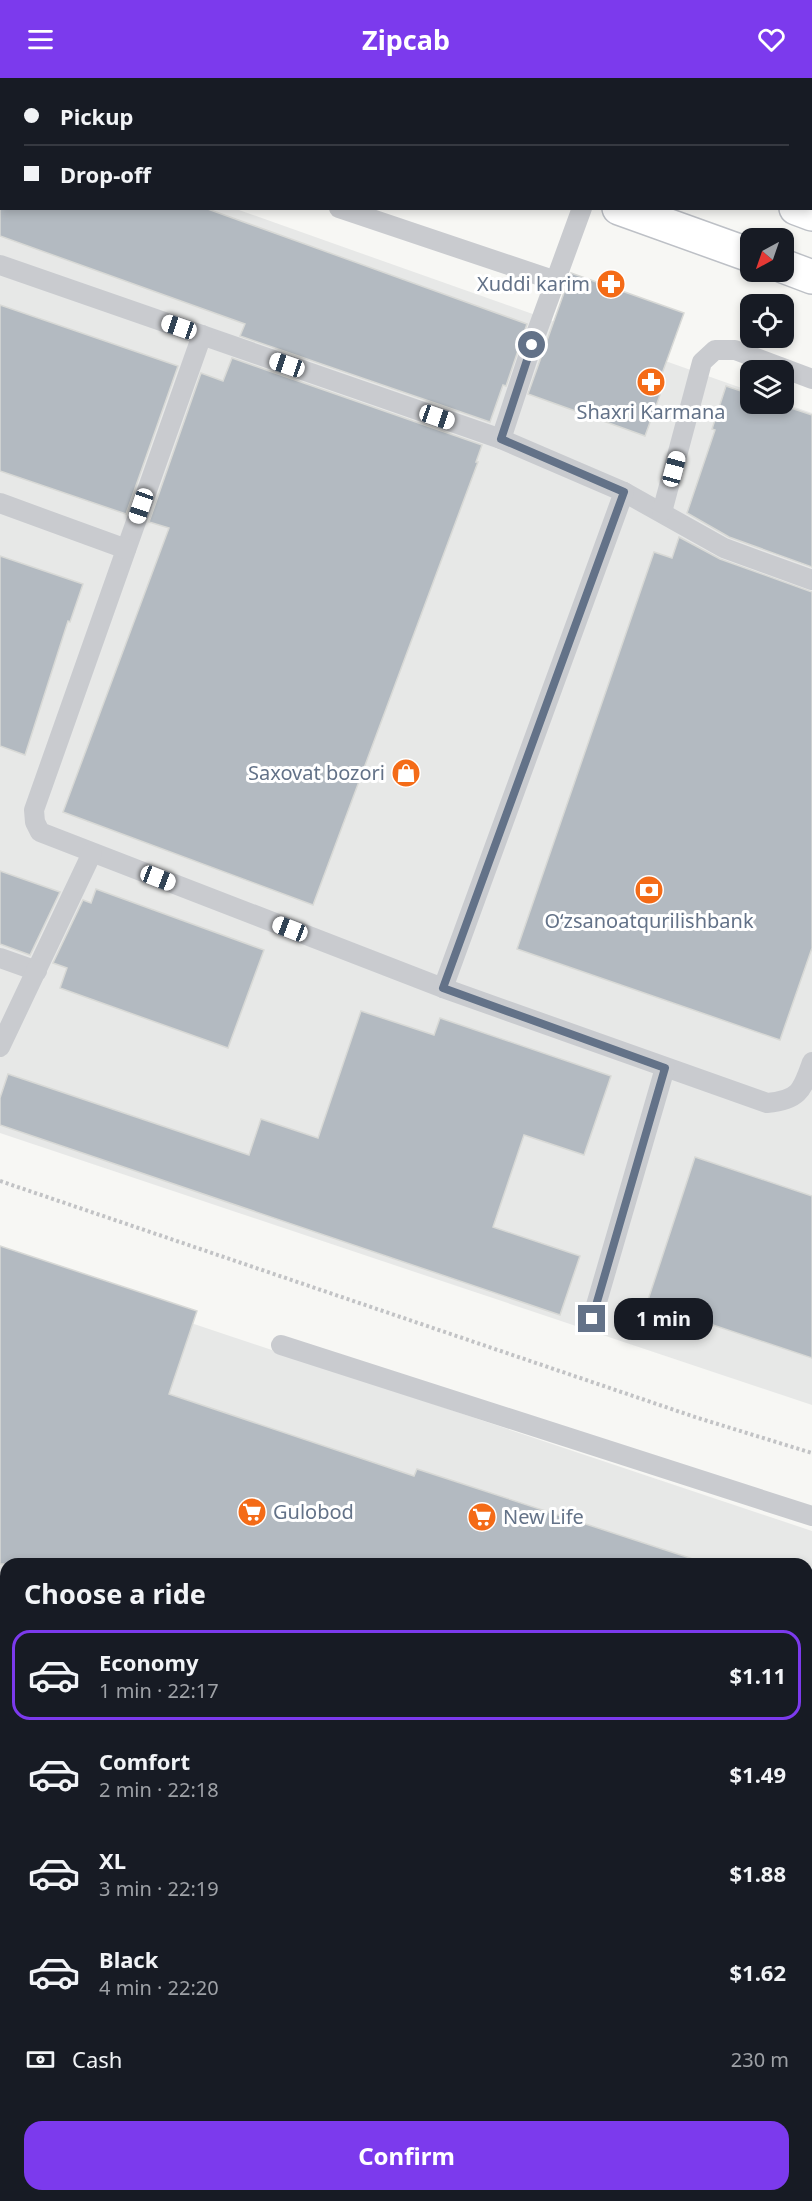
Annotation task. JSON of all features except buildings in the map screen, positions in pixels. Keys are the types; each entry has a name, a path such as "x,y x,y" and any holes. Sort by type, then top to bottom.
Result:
{"main road":[{"path":"626,210 740,251"},
{"path":"794,270 812,277"}],"lane":[{"path":"345,210 556,281"},
{"path":"501,439 532,345 581,210"},
{"path":"0,265 501,439 624,492 724,548 812,580"},
{"path":"202,335 34,810 35,822 40,832 443,988 766,1102 784,1101 802,1089 812,1062"},
{"path":"662,512 702,362 715,350 735,350 812,379"},
{"path":"443,988 624,492"},
{"path":"0,503 126,549"},
{"path":"0,1047 92,853"},
{"path":"0,958 36,971"},
{"path":"592,1319 665,1068"},
{"path":"281,1345 812,1516"}],"path":[{"path":"0,1181 686,1414 812,1453"}],"shaded area":[{"name":"Saxovat bozori","path":"0,210 239,210 740,387 740,414 794,414 794,407 812,413 812,1405 0,1133"},
{"path":"0,1259 812,1531 812,1558 0,1558"}],"place":[{"name":"Xuddi karim","path":"611,284"},
{"name":"Shaxri Karmana","path":"651,382"},
{"name":"Saxovat bozori","path":"406,773"},
{"name":"Oʻzsanoatqurilishbank","path":"649,890"},
{"name":"Gulobod","path":"252,1512"},
{"name":"New Life","path":"482,1517"}],"route":[{"path":"532,345 501,439 624,492 443,988 665,1068 592,1319"}]}
